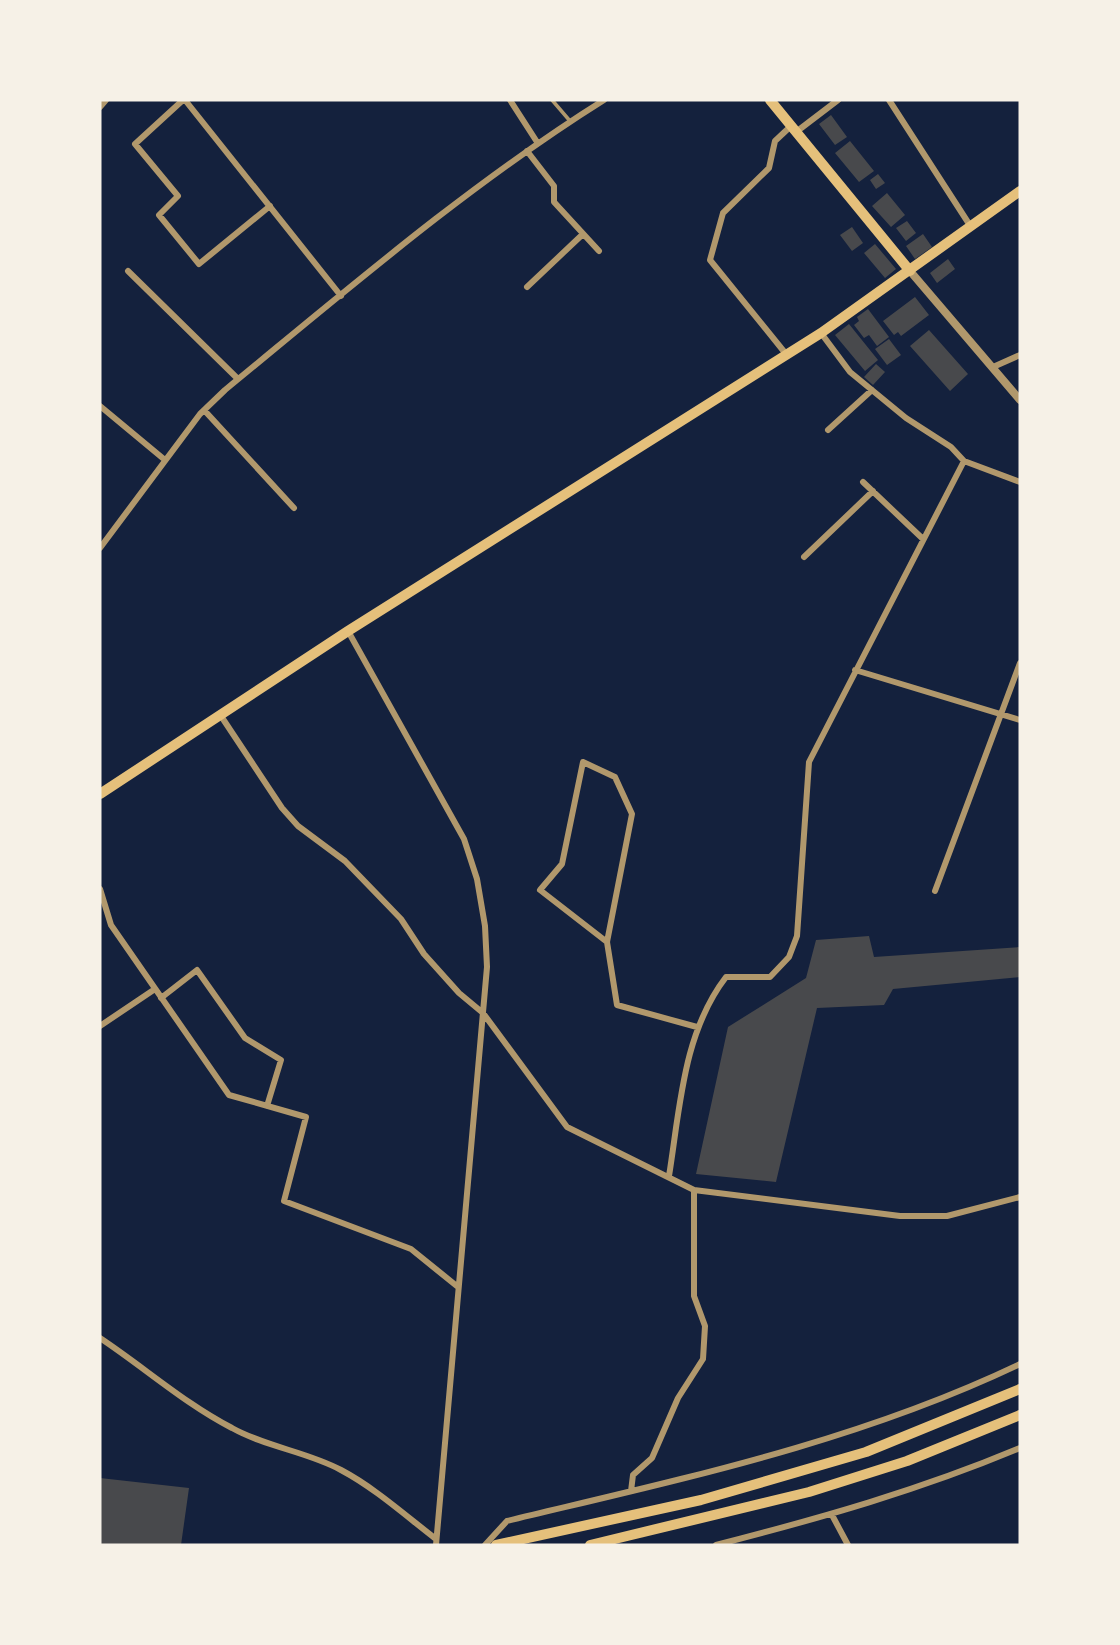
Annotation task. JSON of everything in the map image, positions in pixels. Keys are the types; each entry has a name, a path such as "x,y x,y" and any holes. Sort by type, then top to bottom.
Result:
{"main road":[{"path":"770,100 910,271"},
{"path":"100,793 348,631 821,333 1020,191"},
{"path":"495,1545 701,1500 866,1452 1020,1389"},
{"path":"590,1545 809,1493 907,1461 1020,1415"}],"street":[{"path":"100,107 106,100"},
{"path":"270,206 199,264 159,215 178,196 135,144 184,100 270,206 341,296"},
{"path":"510,100 537,142"},
{"path":"100,548 204,410 238,379 460,200 537,142 604,100"},
{"path":"786,354 710,260 723,213 769,168 775,141 838,100"},
{"path":"889,100 971,227"},
{"path":"527,151 554,186 554,202 599,251"},
{"path":"527,287 583,234"},
{"path":"128,271 238,379"},
{"path":"910,271 1020,400"},
{"path":"821,333 850,372 906,418 951,447 964,461 1020,482"},
{"path":"993,367 1020,355"},
{"path":"828,430 872,390"},
{"path":"100,405 165,460"},
{"path":"204,410 294,508"},
{"path":"670,1175 685,1076 698,1027 726,977 770,977 789,957 797,936 809,762 964,461"},
{"path":"863,482 923,539"},
{"path":"804,557 873,491"},
{"path":"348,631 464,839 477,878 485,926 487,968 436,1542"},
{"path":"935,891 1020,663"},
{"path":"855,670 1020,720"},
{"path":"221,716 282,808 298,826 354,870 401,919 432,964 483,1013 567,1127 670,1175 694,1190 900,1216 947,1216 1020,1198"},
{"path":"607,942 540,890 562,864 583,762 615,777 632,814 607,942 617,1005 698,1027"},
{"path":"100,889 111,925 229,1095 306,1118 284,1201 411,1249 458,1287"},
{"path":"161,998 197,970 245,1038 281,1059 268,1106"},
{"path":"100,1026 155,989"},
{"path":"631,1491 633,1475 652,1458 678,1398 703,1359 705,1326 694,1296 694,1190"},
{"path":"100,1338 175,1394 232,1429 264,1444 341,1470 436,1542"},
{"path":"485,1545 507,1521 773,1456 884,1422 968,1389 1020,1364"},
{"path":"716,1545 832,1515 944,1479 1020,1448"},
{"path":"832,1515 848,1545"}],"lane":[{"path":"552,100 570,121"}],"building":[{"path":"831,115 847,137 835,145 819,124"},
{"path":"850,141 874,171 859,182 835,153"},
{"path":"878,174 885,183 876,189 870,180"},
{"path":"887,193 905,215 891,227 872,206"},
{"path":"907,221 916,233 906,241 896,228"},
{"path":"852,227 863,243 852,251 840,235"},
{"path":"923,234 932,247 915,259 906,246"},
{"path":"875,244 896,269 885,278 864,253"},
{"path":"948,259 955,269 937,283 930,273"},
{"path":"915,297 929,315 901,336 898,332 894,335 883,321"},
{"path":"868,309 889,337 877,346 869,335 864,338 854,325 859,321 857,317"},
{"path":"849,324 878,360 865,371 835,335"},
{"path":"929,330 968,374 950,391 910,346"},
{"path":"889,339 901,355 887,365 875,349"},
{"path":"876,364 885,372 873,385 864,377"},
{"path":"869,936 874,957 1020,947 1020,977 893,989 884,1005 817,1008 776,1182 696,1174 728,1027 806,978 816,940"},
{"path":"100,1478 189,1488 181,1545 100,1545"}]}
